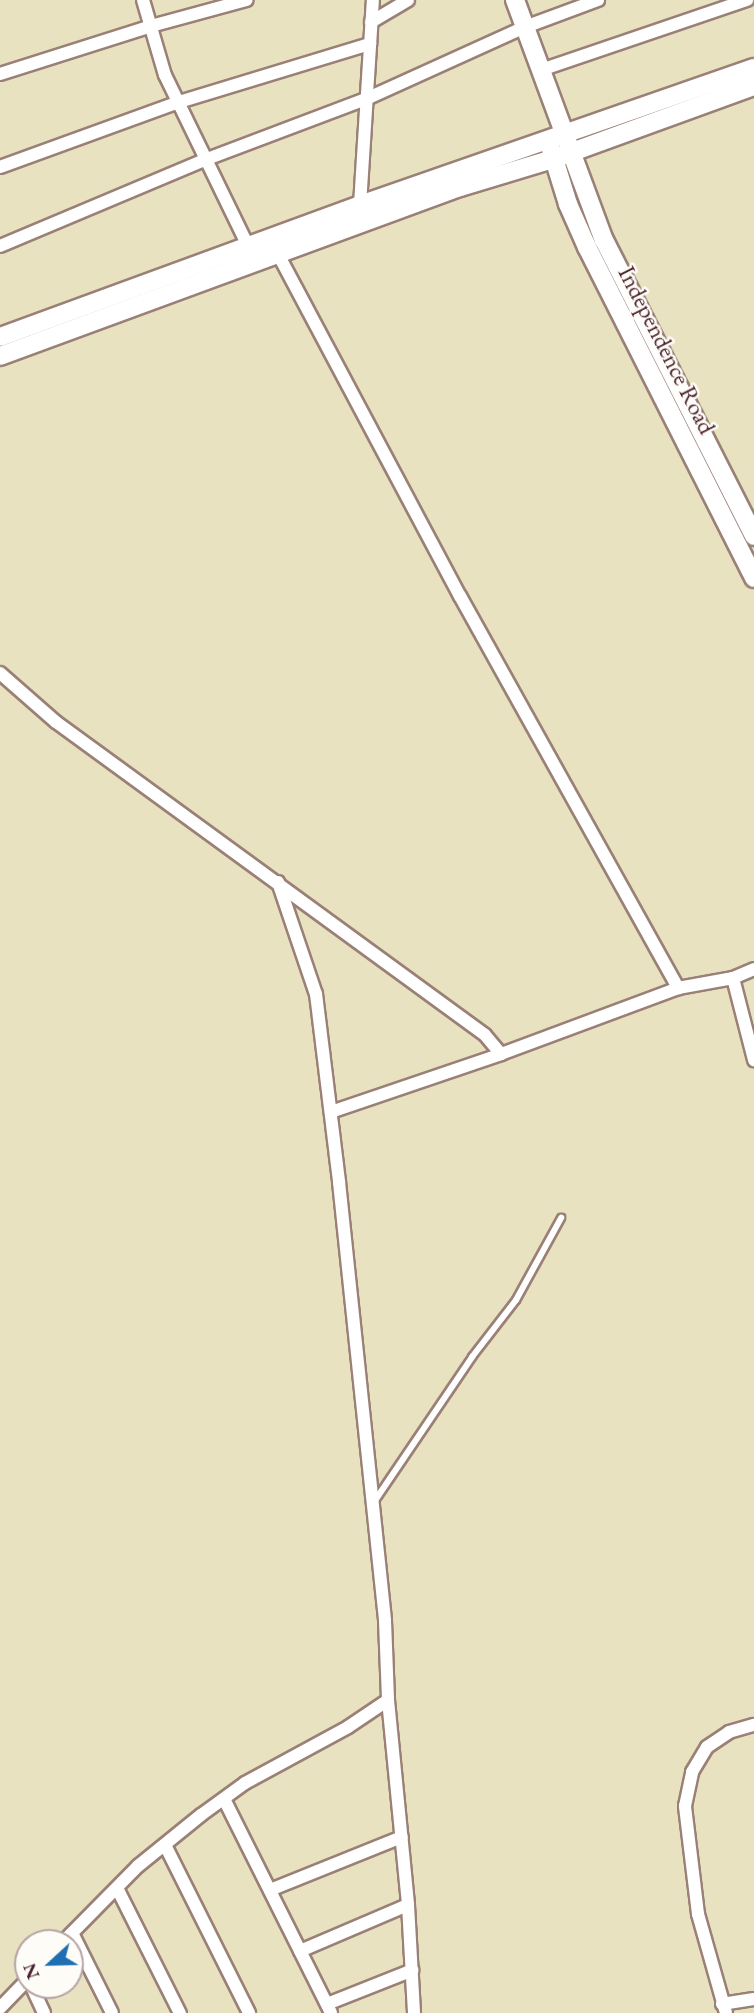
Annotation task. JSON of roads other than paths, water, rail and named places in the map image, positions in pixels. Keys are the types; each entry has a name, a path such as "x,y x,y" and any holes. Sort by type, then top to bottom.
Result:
{"main road":[{"path":"515,0 541,70 552,107 557,137"},
{"path":"0,356 37,333 248,246 754,68"},
{"path":"0,337 37,333 278,254 460,187 553,159 754,86"},
{"name":"Independence Road","path":"557,137 571,152 604,240 754,536"},
{"name":"Independence Road","path":"557,137 553,159 587,247 754,578"}],"street":[{"path":"143,0 166,75 248,246"},
{"path":"0,74 151,26 247,0"},
{"path":"360,205 373,0"},
{"path":"371,22 408,0"},
{"path":"0,246 207,159 366,99 525,27 598,0"},
{"path":"541,70 719,5 747,0"},
{"path":"0,167 179,102 370,44"},
{"path":"278,254 460,596 678,988"},
{"path":"0,673 56,723 485,1035 501,1054"},
{"path":"278,882 316,994 331,1112 385,1621 388,1700 408,1905 414,2013"},
{"path":"331,1112 501,1054 678,988 733,978 754,969"},
{"path":"733,978 754,1060"},
{"path":"76,1929 138,1866 245,1783 348,1727 388,1700"},
{"path":"754,1725 729,1732 707,1747 692,1772 685,1807 698,1914 724,2008 754,1999"},
{"path":"224,1799 329,2008 413,1970"},
{"path":"270,1891 402,1838"},
{"path":"165,1845 249,2013"},
{"path":"117,1888 180,2013"},
{"path":"300,1951 408,1905"},
{"path":"84,1966 112,2013"},
{"path":"0,2008 14,1994"}],"lane":[{"path":"373,1503 472,1357 516,1300 561,1218"}]}
